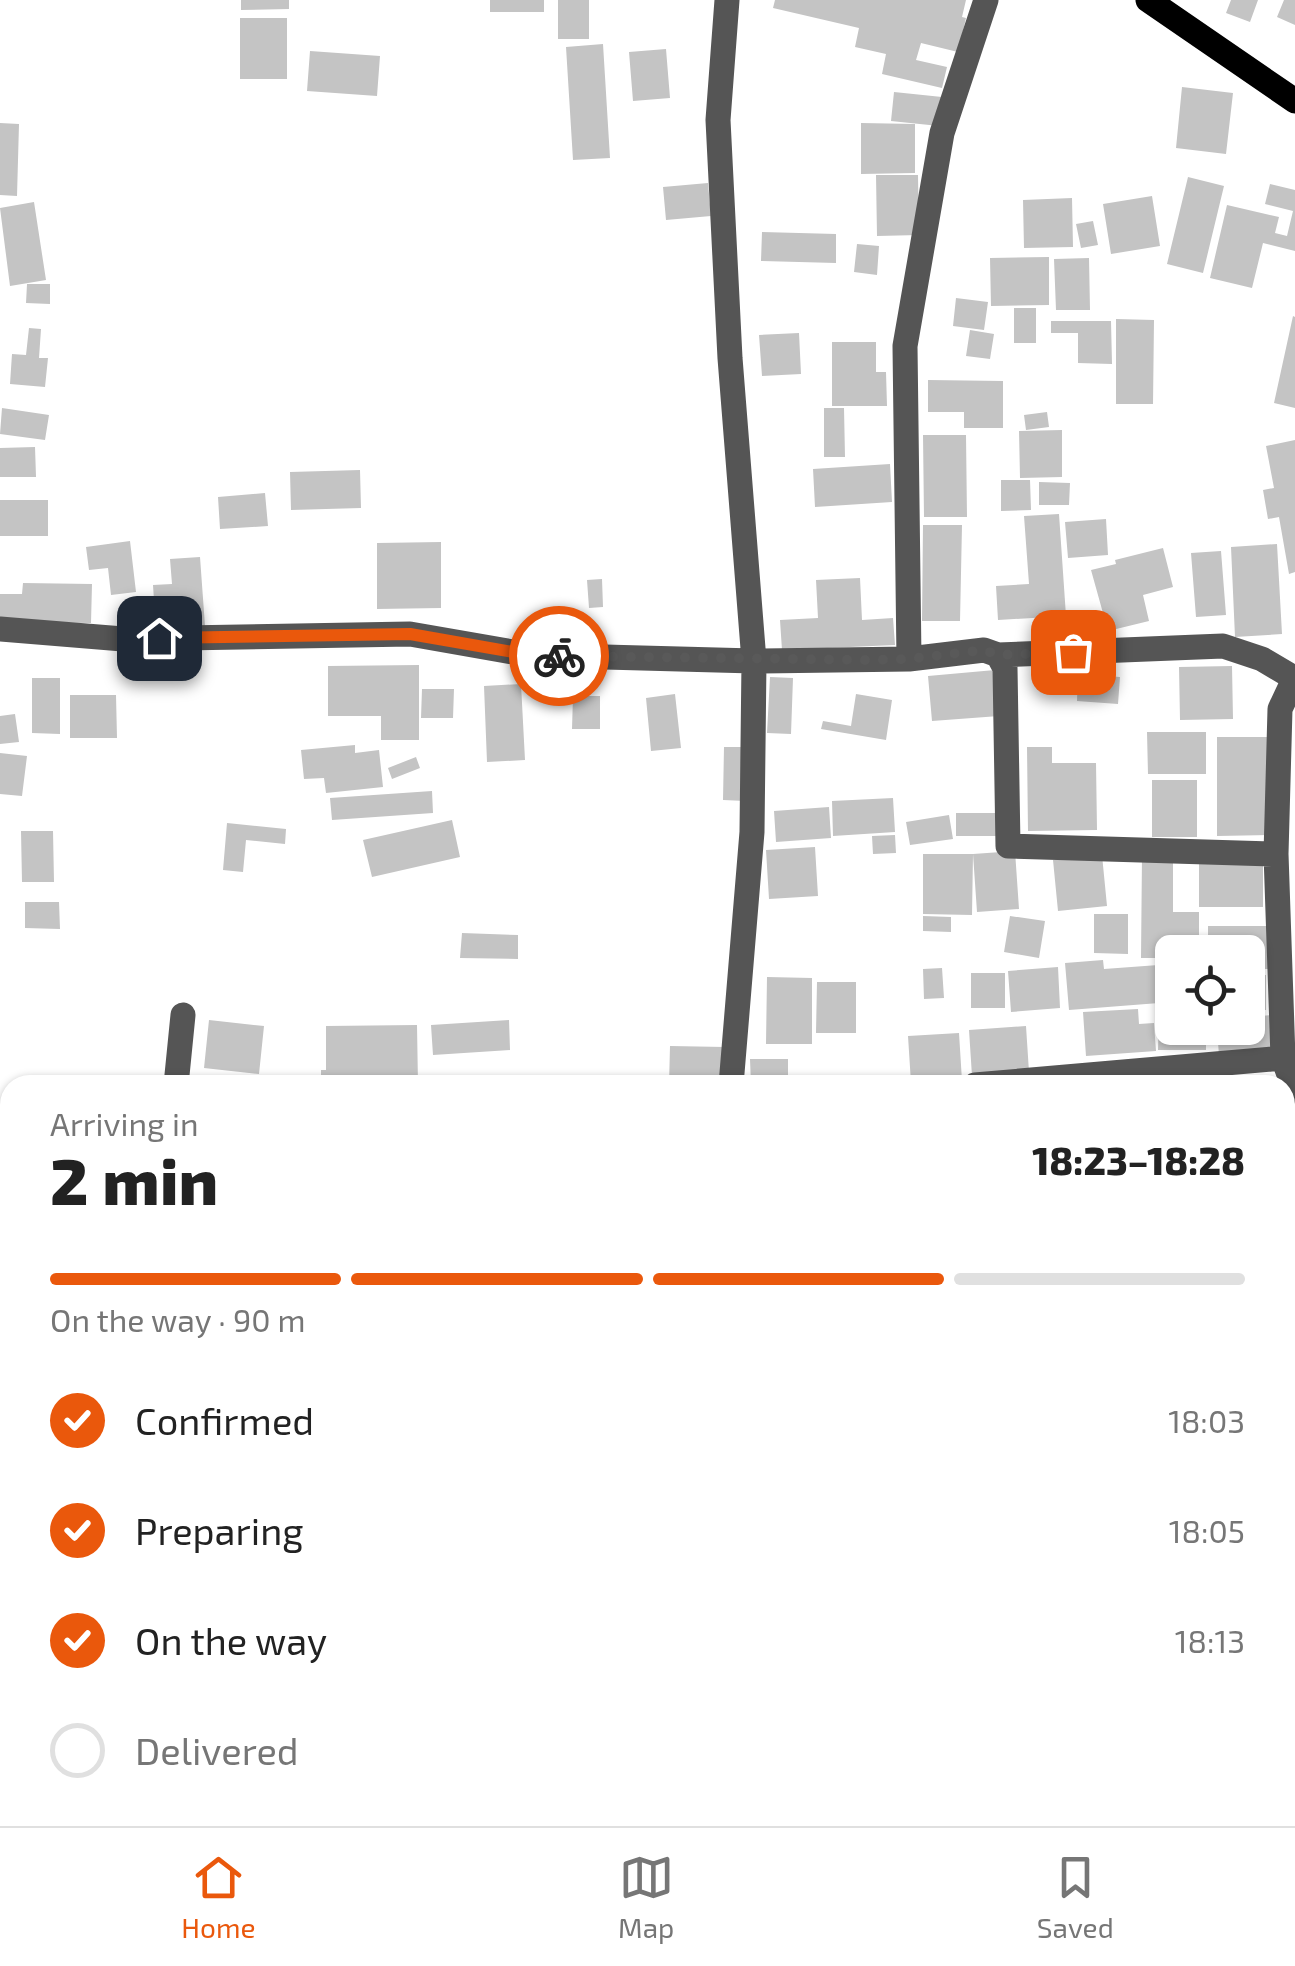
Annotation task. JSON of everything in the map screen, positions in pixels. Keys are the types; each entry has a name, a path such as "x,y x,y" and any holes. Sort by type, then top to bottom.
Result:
{"main road":[{"path":"1148,0 1295,101"}],"street":[{"path":"727,0 718,120 730,358 754,660 752,832 732,1075"},
{"path":"909,659 905,346 942,133 986,0"},
{"path":"0,629 123,638 410,634 530,655 754,660 909,659 984,650 998,655 1223,646 1294,677 1280,708 1276,854 1284,1058 1290,1075"},
{"path":"998,655 1006,676 1008,846 1276,854"},
{"path":"177,1075 183,1015"},
{"path":"1089,1075 1284,1058"}],"building":[{"path":"241,0 289,0 289,9 241,10"},
{"path":"490,0 544,0 544,12 490,12"},
{"path":"558,0 589,0 589,39 558,39"},
{"path":"775,0 966,0 962,17 966,18 958,52 921,43 916,60 947,67 942,88 882,74 886,54 855,47 859,28 773,8"},
{"path":"1231,0 1258,0 1250,22 1226,13"},
{"path":"1284,0 1295,0 1295,25 1277,17"},
{"path":"240,18 287,18 287,79 240,79"},
{"path":"603,44 610,158 573,160 566,47"},
{"path":"666,49 670,98 633,101 629,52"},
{"path":"310,51 380,56 377,96 307,91"},
{"path":"1182,87 1233,93 1226,154 1176,148"},
{"path":"894,92 942,97 939,126 891,121"},
{"path":"0,123 19,124 17,196 0,195"},
{"path":"861,123 915,124 915,173 861,174"},
{"path":"876,175 918,175 919,235 877,236"},
{"path":"1188,177 1224,186 1203,273 1167,264"},
{"path":"708,183 711,216 666,220 663,187"},
{"path":"1270,184 1295,190 1295,251 1263,243 1252,288 1210,278 1227,205 1279,217 1275,233 1287,236 1293,211 1265,204"},
{"path":"1152,196 1160,246 1111,254 1103,204"},
{"path":"1072,198 1073,247 1024,248 1023,200"},
{"path":"34,202 46,280 10,286 0,208"},
{"path":"1093,221 1098,245 1081,248 1076,224"},
{"path":"762,232 836,234 836,263 761,261"},
{"path":"857,244 879,246 877,275 854,272"},
{"path":"1049,257 1049,305 991,306 990,258"},
{"path":"1089,258 1090,310 1056,310 1054,259"},
{"path":"27,284 50,284 50,304 26,303"},
{"path":"956,298 988,302 984,330 953,326"},
{"path":"1014,308 1036,308 1036,343 1014,343"},
{"path":"1295,317 1295,408 1274,403"},
{"path":"1116,319 1154,320 1153,404 1116,404"},
{"path":"1051,321 1111,321 1112,364 1078,363 1078,333 1051,333"},
{"path":"29,328 41,329 39,358 48,358 45,387 10,384 12,354 26,355"},
{"path":"970,330 994,334 990,359 966,356"},
{"path":"799,333 801,374 762,376 759,335"},
{"path":"832,342 876,342 876,372 886,372 887,406 832,406"},
{"path":"928,380 1003,381 1003,428 964,428 964,412 928,412"},
{"path":"2,408 49,415 45,440 0,434"},
{"path":"824,408 844,408 845,457 824,457"},
{"path":"1047,412 1049,427 1026,430 1024,415"},
{"path":"1062,430 1062,477 1020,478 1019,431"},
{"path":"923,435 966,435 967,517 924,517"},
{"path":"1295,440 1295,572 1289,574 1279,517 1268,519 1263,490 1274,488 1266,446"},
{"path":"35,447 36,477 0,477 0,448"},
{"path":"890,464 892,502 815,507 813,469"},
{"path":"360,470 361,508 291,510 290,472"},
{"path":"1001,480 1030,480 1031,510 1001,511"},
{"path":"1039,482 1070,483 1069,505 1039,505"},
{"path":"265,493 268,526 220,529 218,497"},
{"path":"0,500 48,500 48,536 0,536"},
{"path":"1059,514 1066,616 998,620 996,586 1029,584 1024,516"},
{"path":"1106,519 1108,555 1068,558 1065,522"},
{"path":"923,525 962,525 960,621 922,621"},
{"path":"130,541 136,592 111,595 108,568 89,570 86,547"},
{"path":"441,542 441,608 377,609 377,543"},
{"path":"1277,544 1282,634 1235,637 1231,547"},
{"path":"1163,548 1173,587 1143,595 1149,621 1108,631 1091,570"},
{"path":"1221,551 1226,615 1196,617 1191,553"},
{"path":"200,557 205,626 156,630 153,585 172,584 170,559"},
{"path":"860,578 862,620 893,618 895,645 782,650 780,620 818,618 816,580"},
{"path":"602,579 603,607 589,608 587,580"},
{"path":"23,583 92,584 91,623 0,622 0,594 22,594"},
{"path":"419,665 419,740 381,740 381,716 328,716 328,666"},
{"path":"1232,666 1233,719 1180,720 1179,667"},
{"path":"995,670 999,716 932,721 928,676"},
{"path":"1078,674 1120,677 1118,704 1077,701"},
{"path":"770,677 793,678 791,734 767,733"},
{"path":"32,678 60,678 60,734 32,733"},
{"path":"521,684 525,760 487,762 484,686"},
{"path":"422,689 454,689 453,718 421,718"},
{"path":"675,694 681,748 651,751 646,698"},
{"path":"856,694 892,700 886,740 821,729 823,721 851,726"},
{"path":"70,695 116,695 117,738 70,738"},
{"path":"573,696 600,696 600,729 572,729"},
{"path":"15,714 19,742 0,744 0,716"},
{"path":"1147,732 1206,732 1206,774 1148,774"},
{"path":"1217,737 1270,737 1270,835 1217,836"},
{"path":"355,745 355,753 379,750 383,787 326,793 324,778 304,779 301,750"},
{"path":"724,747 747,747 746,801 723,800"},
{"path":"1027,747 1052,747 1052,763 1096,763 1097,830 1028,831"},
{"path":"0,753 27,756 22,796 0,794"},
{"path":"416,757 420,768 392,779 388,768"},
{"path":"1152,780 1197,780 1197,837 1152,837"},
{"path":"432,791 433,813 332,820 330,798"},
{"path":"893,798 895,832 833,836 832,801"},
{"path":"829,807 831,838 776,842 774,811"},
{"path":"956,813 997,813 998,836 956,836"},
{"path":"949,815 953,839 910,845 906,822"},
{"path":"452,820 460,857 372,877 363,840"},
{"path":"227,823 286,829 285,844 246,840 243,872 223,870"},
{"path":"21,831 53,831 54,882 22,882"},
{"path":"895,835 896,853 873,854 872,836"},
{"path":"815,847 818,896 769,899 766,850"},
{"path":"1015,851 1019,909 977,912 973,854"},
{"path":"923,854 973,854 972,915 923,914"},
{"path":"1102,855 1107,906 1058,911 1053,860"},
{"path":"1142,855 1173,856 1173,912 1199,912 1199,935 1155,935 1155,958 1141,958"},
{"path":"1199,864 1263,864 1263,907 1199,907"},
{"path":"25,902 59,902 60,929 25,928"},
{"path":"1094,914 1128,914 1128,954 1094,953"},
{"path":"923,916 951,917 951,932 923,931"},
{"path":"1010,916 1045,921 1039,958 1004,952"},
{"path":"1208,926 1269,926 1269,969 1265,969 1265,935 1208,935"},
{"path":"462,933 518,935 518,959 460,958"},
{"path":"1103,960 1104,969 1155,965 1155,1003 1069,1010 1065,963"},
{"path":"1058,967 1060,1008 1011,1012 1008,971"},
{"path":"942,968 944,998 924,999 923,969"},
{"path":"971,973 1005,973 1005,1008 971,1008"},
{"path":"767,977 812,978 812,1044 766,1044"},
{"path":"817,982 856,982 856,1033 816,1033"},
{"path":"1138,1009 1139,1024 1154,1023 1156,1051 1086,1056 1083,1012"},
{"path":"1273,1015 1275,1053 1219,1056 1218,1045 1265,1045 1265,1016"},
{"path":"209,1020 264,1026 259,1074 204,1068"},
{"path":"509,1020 510,1050 433,1055 431,1025"},
{"path":"417,1025 418,1075 321,1075 321,1070 326,1070 326,1026"},
{"path":"1026,1026 1029,1072 972,1075 969,1030"},
{"path":"959,1033 962,1075 910,1075 908,1036"},
{"path":"1158,1045 1206,1045 1206,1050 1158,1050"},
{"path":"670,1046 725,1047 725,1075 669,1075"},
{"path":"750,1059 788,1059 788,1075 751,1075"},
{"path":"1218,1068 1218,1075 1173,1075 1173,1070"}],"way so far":[{"path":"559,656 870,660 984,650 998,655 1073,652"}],"route":[{"path":"159,638 410,634 530,655 559,656"}]}
